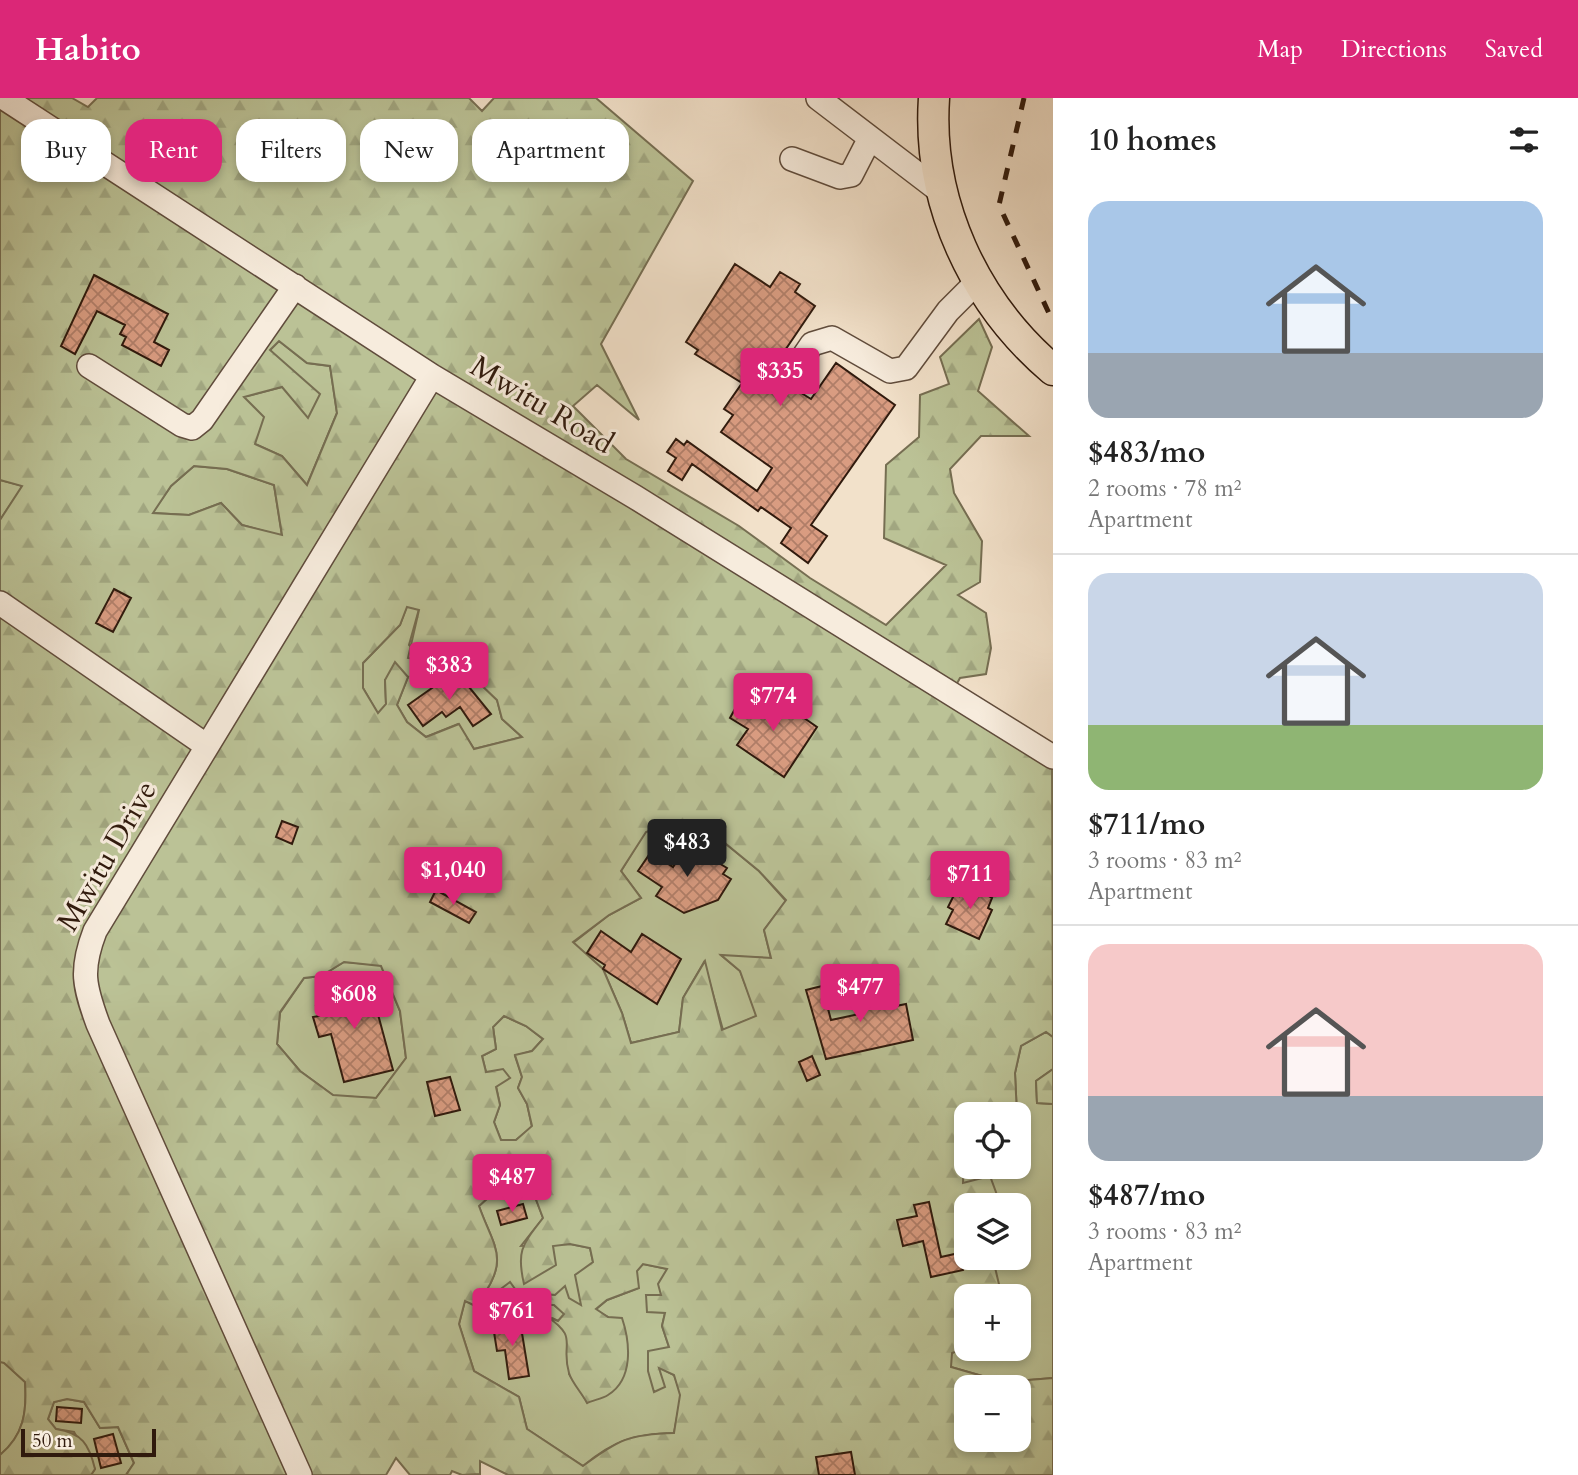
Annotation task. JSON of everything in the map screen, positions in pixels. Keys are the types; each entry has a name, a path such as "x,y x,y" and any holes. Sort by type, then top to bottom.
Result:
{"main road":[{"path":"934,98 937,155 952,228 977,282 1009,324 1053,370"}],"street":[{"name":"Mwitu Road","path":"4,98 432,376 635,497 1053,757"},
{"path":"818,98 944,195"},
{"path":"792,159 840,177 851,174 870,138"},
{"path":"793,372 812,344 832,338 890,371 899,372 906,368 948,311 977,282"},
{"path":"89,366 182,425 192,428 202,420 295,286"},
{"name":"Mwitu Drive","path":"300,1475 98,1024 85,989 85,958 95,931 432,376"},
{"path":"0,603 207,746"}],"green space":[{"path":"0,98 72,98 88,107 97,98 469,98 482,111 494,98 596,98 621,119 472,119 472,182 629,182 629,126 693,181 601,344 639,420 597,385 573,406 626,459 739,526 810,578 886,625 946,565 884,538 886,465 919,437 920,395 949,384 940,357 979,319 992,347 978,391 1029,436 981,436 950,469 954,493 982,541 980,582 958,595 986,613 991,648 986,674 960,678 946,703 1052,768 1053,1037 1046,1032 1021,1046 1015,1073 1016,1102 954,1102 954,1179 963,1179 963,1183 991,1179 996,1193 954,1193 954,1270 996,1270 999,1284 954,1284 954,1352 951,1367 979,1375 954,1375 954,1452 1031,1452 1031,1380 1053,1378 1053,1475 508,1475 480,1461 480,1474 462,1475 452,1471 450,1475 410,1475 396,1458 386,1475 126,1475 134,1463 118,1427 100,1428 84,1402 67,1399 54,1402 48,1419 56,1429 72,1433 87,1446 95,1469 91,1475 0,1475 0,1455 19,1431 24,1413 25,1393 25,1382 0,1362 0,520 22,486 0,480","holes":["279,341 307,363 330,366 337,413 307,485 282,456 255,444 264,417 244,397 282,387 308,418 320,394 270,350","194,466 227,469 274,485 282,535 242,525 221,503 189,515 153,513 171,486","407,607 419,610 408,658 446,664 474,678 497,700 502,719 522,737 474,749 459,724 426,737 407,722 397,705 408,677 395,662 385,680 386,704 378,713 363,688 363,663 400,625","670,823 709,830 759,871 786,900 764,930 771,958 721,955 740,971 756,1016 722,1030 705,961 683,998 679,1032 631,1043 622,1013 603,969 573,942 609,915 641,898 621,871 646,832","344,962 381,966 400,1011 406,1058 376,1098 333,1095 300,1071 277,1044 280,1012 304,978 321,976","504,1016 526,1026 543,1039 532,1051 515,1055 522,1077 518,1088 527,1104 532,1126 516,1140 501,1140 494,1122 500,1105 496,1087 510,1078 503,1069 486,1072 482,1056 496,1049 493,1027","501,1186 532,1189 543,1218 523,1248 521,1263 524,1284 556,1265 553,1246 570,1244 590,1248 593,1262 575,1275 581,1305 569,1298 565,1286 555,1295 518,1293 510,1282 502,1288 519,1304 554,1305 564,1314 558,1321 546,1316 563,1330 566,1336 569,1373 587,1403 606,1396 616,1388 622,1380 628,1359 622,1318 608,1317 596,1309 607,1300 639,1288 637,1271 643,1264 667,1269 658,1284 661,1295 646,1295 647,1312 665,1313 662,1326 669,1347 648,1351 648,1371 654,1392 665,1387 659,1368 674,1375 680,1395 674,1433 625,1440 583,1466 527,1429 519,1397 474,1371 459,1324 465,1301 488,1312 482,1297 490,1284 497,1262 493,1242 479,1206"]},
{"path":"279,341 307,363 330,366 337,413 307,485 282,456 255,444 243,397 282,387 280,361 270,350"},
{"path":"194,466 227,469 274,485 282,536 242,525 221,503 189,515 152,513 171,486"},
{"path":"0,480 23,486 0,520"},
{"path":"407,606 419,609 409,645 429,664 446,664 474,678 497,700 502,719 522,737 474,749 458,724 426,737 407,722 397,705 408,677 385,680 386,705 378,714 363,688 363,663 400,625"},
{"path":"670,823 709,830 759,871 786,901 764,930 771,958 722,956 740,971 757,1016 723,1030 704,962 683,998 679,1032 631,1043 622,1013 603,969 573,943 609,915 641,898 621,871 645,832"},
{"path":"344,962 381,965 400,1011 406,1058 376,1098 334,1096 300,1071 277,1044 280,1013 304,978 321,976"},
{"path":"504,1016 526,1026 543,1039 532,1051 515,1056 522,1077 518,1088 527,1104 532,1127 516,1140 501,1140 494,1122 500,1105 496,1086 509,1078 486,1072 482,1056 496,1049 493,1027"},
{"path":"1046,1032 1053,1037 1053,1069 1036,1081 1037,1103 1053,1104 1053,1378 1031,1380 1031,1375 979,1375 951,1367 951,1353 954,1352 954,1361 1031,1361 1031,1284 998,1284 994,1270 1031,1270 1031,1193 991,1193 963,1184 963,1179 1031,1179 1031,1102 1016,1102 1015,1073 1021,1046"},
{"path":"1053,1069 1053,1104 1037,1103 1036,1081"},
{"path":"501,1186 532,1189 543,1218 521,1246 570,1244 590,1248 593,1262 582,1306 556,1295 518,1293 519,1304 554,1305 565,1314 558,1321 552,1318 569,1337 569,1374 587,1402 608,1317 595,1310 607,1300 638,1288 636,1271 643,1264 668,1269 662,1295 647,1295 665,1313 662,1326 669,1347 659,1367 674,1375 681,1395 674,1433 625,1440 583,1466 527,1429 519,1397 474,1371 459,1324 465,1300 487,1312 482,1297 490,1284 497,1262 493,1242 479,1206"},
{"path":"0,1362 4,1362 25,1382 25,1393 24,1413 19,1431 0,1455"},
{"path":"67,1399 84,1402 100,1428 118,1427 134,1463 126,1475 91,1475 95,1469 74,1432 56,1429 48,1419 54,1402"}],"building":[{"path":"735,264 770,287 780,272 800,284 795,292 815,306 771,371 811,399 836,363 895,405 811,525 827,536 808,563 781,543 791,528 761,507 758,511 692,464 682,480 668,471 676,458 667,452 676,439 684,445 687,441 757,491 772,468 721,432 733,415 724,409 742,383 695,354 698,350 686,342"},
{"path":"94,275 168,314 154,342 169,350 161,366 122,345 126,337 120,334 125,325 97,311 75,354 61,346"},
{"path":"114,589 131,598 113,632 96,623"},
{"path":"456,671 491,714 473,726 460,707 446,717 442,712 423,726 408,705"},
{"path":"771,695 817,727 784,777 737,745 748,729 730,718 741,698 761,710"},
{"path":"282,821 298,827 292,844 276,837"},
{"path":"687,844 727,868 723,874 731,879 718,900 684,913 656,896 662,887 638,871 651,852 673,867"},
{"path":"965,883 992,898 988,908 992,910 979,939 946,924 953,910 948,907 955,893 959,896"},
{"path":"436,890 476,912 469,923 430,902"},
{"path":"601,931 631,952 642,934 681,959 657,1004 603,969 605,965 587,953"},
{"path":"369,981 393,1070 344,1082 331,1034 319,1037 313,1017 319,1016 316,1006 323,1004 321,997 330,995 329,991"},
{"path":"822,986 831,1020 864,1013 859,991 881,987 886,1008 906,1004 913,1040 826,1059 806,990"},
{"path":"812,1056 820,1075 807,1081 799,1062"},
{"path":"450,1077 460,1110 435,1116 427,1082"},
{"path":"929,1202 941,1257 954,1254 954,1270 963,1270 931,1277 923,1241 903,1246 897,1220 917,1216 914,1205"},
{"path":"523,1204 527,1218 501,1225 497,1211"},
{"path":"520,1321 529,1376 509,1379 505,1350 497,1351 493,1326"},
{"path":"57,1407 82,1409 81,1423 56,1421"},
{"path":"113,1434 121,1463 101,1468 94,1439"},
{"path":"851,1452 855,1475 819,1475 816,1457"}],"railway":[{"path":"1024,98 999,205 1053,322"}]}
